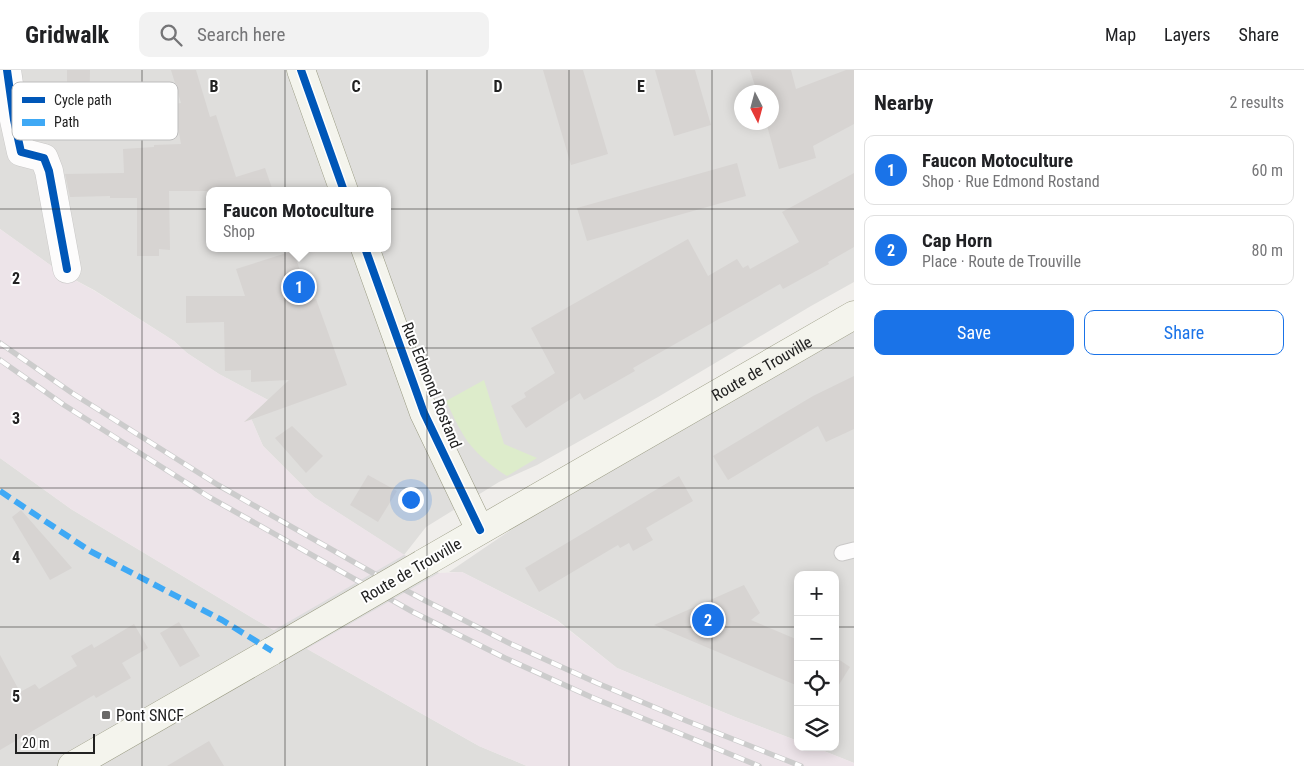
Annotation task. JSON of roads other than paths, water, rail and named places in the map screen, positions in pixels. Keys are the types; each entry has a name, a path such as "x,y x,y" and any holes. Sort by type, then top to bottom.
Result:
{"main road":[{"path":"301,70 343,187"},
{"name":"Rue Edmond Rostand","path":"366,252 424,413 480,530"},
{"name":"Route de Trouville","path":"72,766 854,315"}],"street":[{"path":"7,70 12,106"},
{"path":"18,140 21,152 44,158 49,171 67,269"}],"railway":[{"path":"0,343 72,393 218,485 424,600 511,644 597,683 801,766"},
{"path":"0,360 64,405 209,497 413,612 505,658 591,697 759,766"}],"place":[{"name":"Faucon Motoculture","path":"299,287"},
{"name":"Cap Horn","path":"708,620"},
{"name":"Pont SNCF","path":"106,715"}]}
